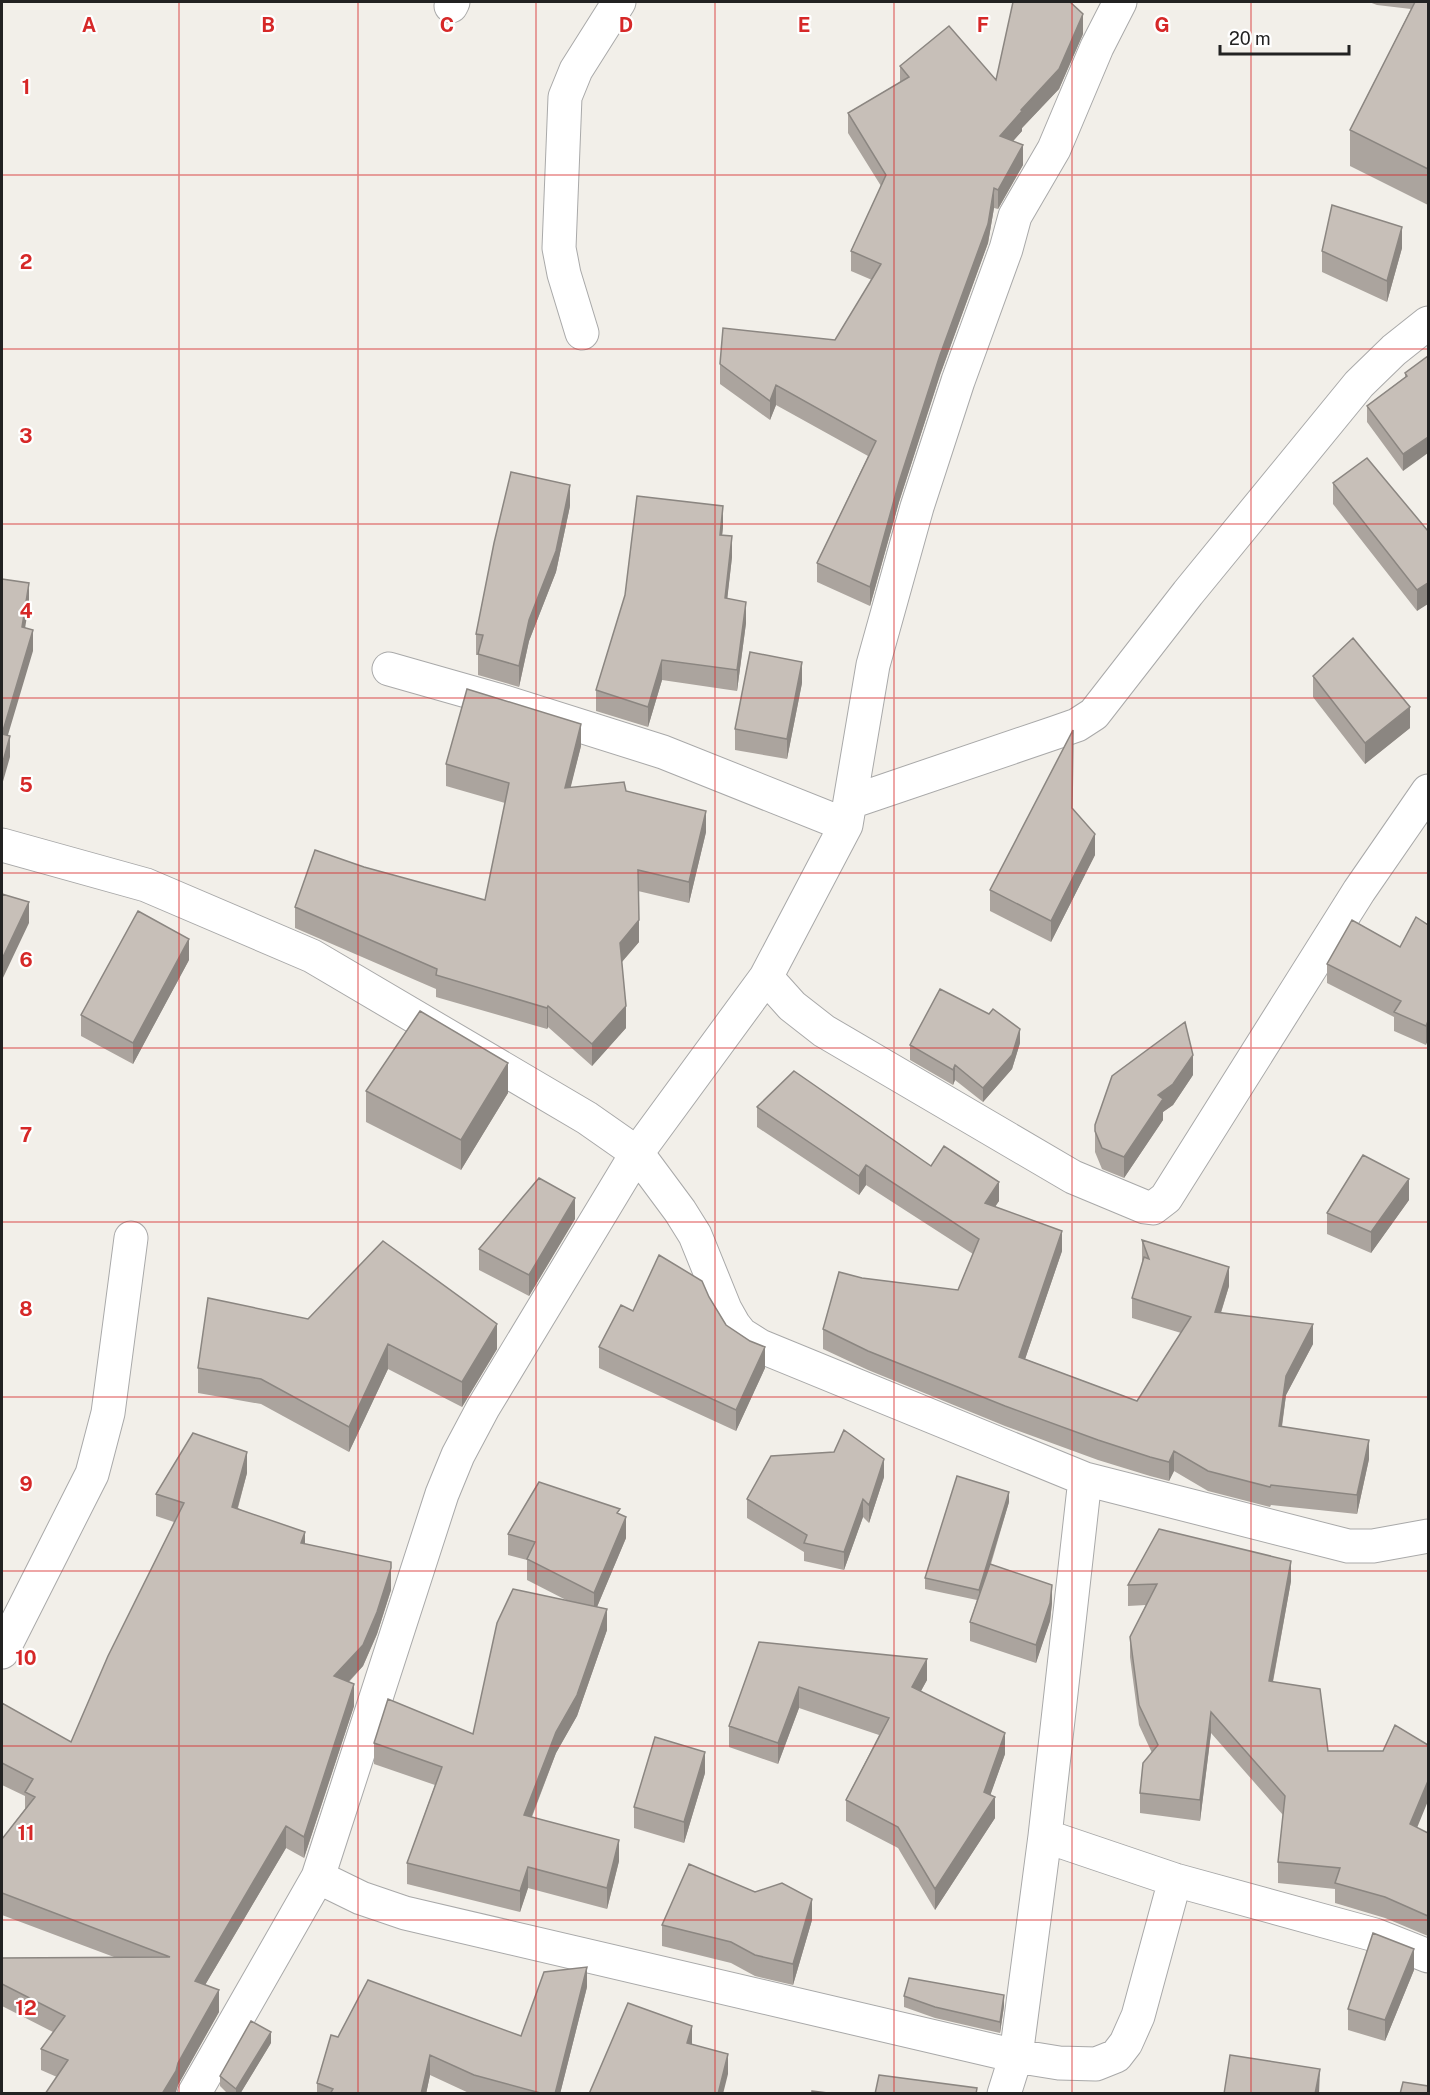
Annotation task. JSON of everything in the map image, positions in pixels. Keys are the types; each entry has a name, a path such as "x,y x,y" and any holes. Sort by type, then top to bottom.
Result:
{"street":[{"path":"582,333 564,274 559,248 565,96 576,70 619,2"},
{"path":"194,2094 318,1877 438,1505 458,1455 483,1408 637,1153 766,977 848,813 873,665 917,507 958,381 1006,249 1015,216 1054,148 1097,47 1120,2"},
{"path":"389,669 498,699 848,813 1077,725 1094,714 1188,593 1359,384 1394,350 1428,323"},
{"path":"766,977 792,1006 834,1037 1073,1178 1145,1207 1153,1208 1166,1198 1359,891 1428,791"},
{"path":"2,845 146,885 312,956 587,1118 637,1153 687,1221 734,1325 749,1340 760,1346 1084,1479 1348,1546 1373,1546 1428,1536"},
{"path":"2,1652 92,1474 108,1413 132,1238"},
{"path":"1004,2094 1016,2056 1045,1836 1084,1479"},
{"path":"1045,1836 1175,1880 1375,1935 1428,1956"},
{"path":"318,1877 361,1898 405,1913 1016,2056 1059,2063 1096,2064 1116,2056 1126,2043 1138,2016 1175,1880"}],"building":[{"path":"1013,2 1070,2 1083,14 1059,69 1000,136 1023,145 998,190 994,188 988,224 940,355 899,482 870,587 817,563 876,441 776,385 770,401 720,364 723,328 835,340 881,264 851,251 886,175 848,113 909,77 900,66 949,26 996,80"},
{"path":"1415,2 1428,2 1428,169 1350,130"},
{"path":"1332,205 1402,227 1387,281 1322,251"},
{"path":"1428,356 1428,437 1403,454 1367,406 1407,376 1405,373"},
{"path":"1367,458 1428,531 1428,583 1417,590 1333,483"},
{"path":"511,472 570,485 556,551 529,620 519,666 478,654 483,635 476,634"},
{"path":"637,496 723,506 720,535 732,536 725,598 746,602 737,670 662,660 648,707 596,690 625,595"},
{"path":"2,579 29,583 22,627 33,630 2,734"},
{"path":"1353,638 1410,707 1365,743 1313,676"},
{"path":"750,652 802,662 787,739 735,729"},
{"path":"467,689 581,724 565,788 624,782 626,791 706,811 689,882 638,870 639,920 620,943 626,1006 592,1044 548,1006 547,1008 436,975 437,969 295,907 315,850 364,867 485,900 509,783 446,764"},
{"path":"1073,730 1072,808 1095,834 1051,921 990,890"},
{"path":"2,734 10,736 2,765"},
{"path":"2,894 29,902 2,959"},
{"path":"138,911 189,939 133,1043 81,1015"},
{"path":"1416,917 1428,925 1428,1021 1426,1026 1394,1012 1401,1001 1327,964 1352,920 1400,947"},
{"path":"940,989 989,1014 993,1009 1020,1029 1012,1055 983,1088 955,1065 953,1070 910,1045"},
{"path":"420,1011 508,1063 461,1140 366,1091"},
{"path":"1185,1022 1193,1055 1173,1084 1158,1095 1163,1099 1124,1157 1102,1148 1095,1125 1112,1076"},
{"path":"794,1071 931,1166 944,1146 999,1182 985,1203 1062,1231 1019,1357 1137,1401 1191,1317 1132,1298 1144,1257 1149,1259 1142,1240 1229,1267 1215,1312 1313,1324 1286,1376 1279,1426 1369,1440 1357,1495 1271,1485 1270,1487 1208,1471 1174,1451 1169,1462 1150,1457 1005,1406 868,1351 823,1329 839,1272 862,1278 958,1290 979,1239 866,1165 859,1176 757,1107"},
{"path":"1363,1155 1409,1179 1371,1232 1327,1213"},
{"path":"539,1178 575,1198 529,1275 479,1249"},
{"path":"383,1241 497,1324 462,1382 388,1344 349,1427 261,1379 198,1368 208,1298 308,1319"},
{"path":"659,1255 702,1281 726,1325 750,1341 765,1347 736,1410 599,1347 621,1305 633,1311"},
{"path":"844,1430 884,1459 869,1505 863,1499 844,1552 804,1543 807,1535 747,1499 771,1456 834,1452"},
{"path":"193,1433 247,1452 232,1507 305,1532 301,1543 391,1562 391,1568 377,1612 363,1645 334,1676 354,1684 304,1837 286,1826 195,1981 219,1990 162,2094 45,2094 68,2060 41,2049 65,2016 2,1984 2,1958 170,1957 2,1893 2,1839 35,1797 25,1792 33,1779 2,1763 2,1703 71,1742 108,1656 184,1503 156,1494"},
{"path":"957,1476 1009,1492 979,1590 925,1578"},
{"path":"539,1482 620,1509 617,1513 626,1517 594,1593 527,1559 535,1542 508,1534"},
{"path":"1159,1529 1291,1561 1269,1681 1320,1689 1328,1751 1383,1751 1395,1725 1428,1745 1428,1781 1410,1824 1428,1833 1428,1916 1385,1897 1335,1883 1340,1868 1278,1862 1285,1796 1211,1712 1200,1800 1140,1793 1143,1763 1158,1745 1139,1705 1130,1637 1157,1584 1128,1585"},
{"path":"990,1564 1052,1585 1050,1603 1036,1645 970,1622"},
{"path":"513,1589 607,1609 577,1695 556,1732 524,1815 619,1840 607,1888 528,1867 520,1891 407,1863 442,1767 374,1743 388,1699 473,1734 497,1623"},
{"path":"759,1642 927,1659 912,1687 1005,1733 984,1792 995,1797 935,1889 898,1827 846,1800 889,1718 799,1687 778,1743 729,1726"},
{"path":"655,1737 705,1752 684,1822 634,1807"},
{"path":"689,1864 755,1892 782,1883 812,1899 793,1964 755,1955 731,1942 662,1925"},
{"path":"1373,1933 1414,1949 1385,2020 1348,2009"},
{"path":"587,1967 555,2094 544,2094 474,2075 430,2055 421,2094 330,2094 333,2089 317,2083 331,2035 338,2037 368,1980 521,2036 544,1972"},
{"path":"909,1978 1004,1995 1000,2022 935,2007 904,1996"},
{"path":"628,2003 692,2026 687,2043 728,2054 718,2094 589,2094"},
{"path":"251,2021 271,2032 236,2089 220,2076"},
{"path":"1230,2055 1320,2069 1315,2094 1224,2094"},
{"path":"879,2075 977,2088 976,2094 875,2094"},
{"path":"1403,2082 1428,2086 1428,2094 1400,2094"},
{"path":"812,2091 836,2094 812,2094"}]}
